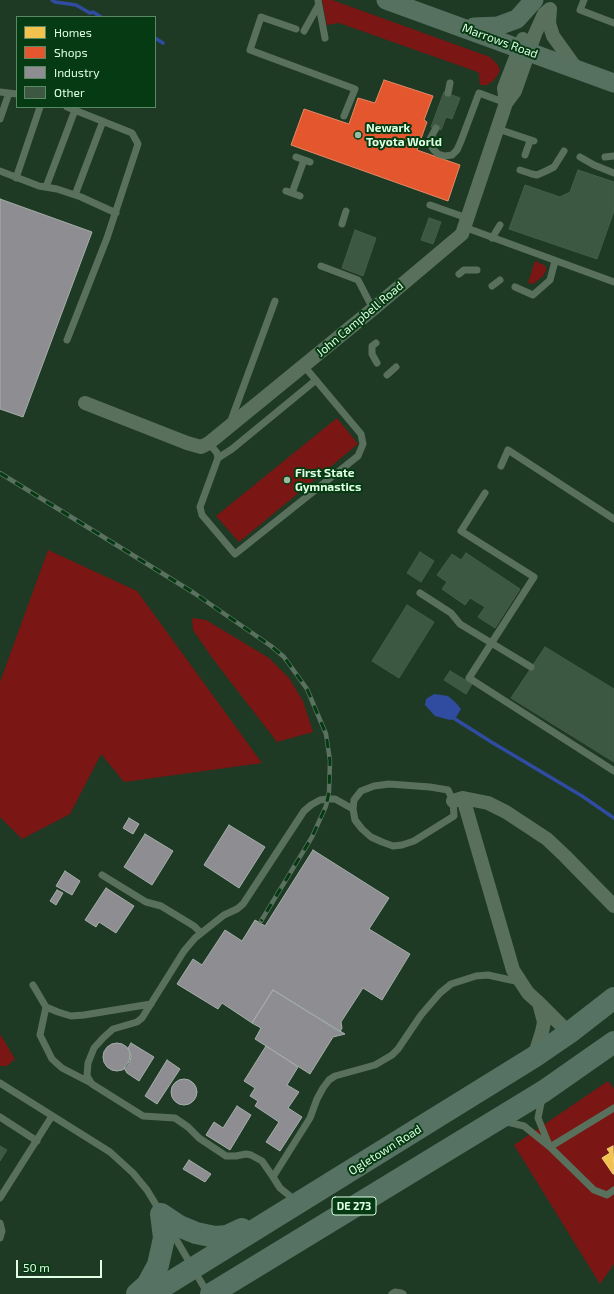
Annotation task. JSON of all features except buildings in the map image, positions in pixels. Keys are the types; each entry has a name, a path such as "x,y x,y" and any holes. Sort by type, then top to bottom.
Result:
{"main road":[{"name":"Ogletown Road","path":"152,1294 534,1057 569,1033 614,998"},
{"path":"497,1119 557,1072 563,1065 567,1056 569,1033"},
{"name":"DE 273","path":"209,1294 544,1091 614,1042"},
{"path":"544,1091 586,1074 614,1053"},
{"path":"162,1214 180,1226 196,1233 215,1237 227,1236 248,1227 268,1222"},
{"path":"137,1294 148,1285 158,1265 164,1238 162,1214"}],"street":[{"name":"Marrows Road","path":"386,0 614,83"},
{"path":"525,50 538,0"},
{"path":"461,27 486,28 498,26 513,21 545,3"},
{"path":"525,50 535,34 544,14 545,3"},
{"path":"545,3 553,36 576,68"},
{"name":"John Campbell Road","path":"209,443 304,366 364,313 462,234 506,103 504,88 525,50"},
{"path":"85,404 193,445 201,447 209,443"},
{"path":"569,1033 528,993 513,970 458,799 488,803 506,812 547,840 565,856 614,906"},
{"path":"534,1057 544,1022 539,1003"}],"lane":[{"path":"584,0 580,10 614,23"},
{"path":"304,31 318,3"},
{"path":"318,3 325,38"},
{"path":"296,29 261,18 250,50 355,89 344,116"},
{"path":"448,93 450,83"},
{"path":"0,92 16,94"},
{"path":"0,119 9,93"},
{"path":"436,128 430,139 430,145 438,154 446,156 452,155 457,150 461,141 479,93 506,103"},
{"path":"16,178 40,108"},
{"path":"67,340 108,238 138,144 132,132 70,108"},
{"path":"46,187 75,110"},
{"path":"75,195 102,121"},
{"path":"498,129 532,141 525,155"},
{"path":"520,170 532,174 546,171 554,167 564,151"},
{"path":"605,157 614,156"},
{"path":"296,157 307,161 289,192 300,196"},
{"path":"580,157 594,165 614,172"},
{"path":"0,171 16,178 75,195 116,213"},
{"path":"430,205 492,238 614,281"},
{"path":"342,224 346,211"},
{"path":"492,238 500,225"},
{"path":"514,287 533,295 550,280 555,261"},
{"path":"326,266 358,280 364,313"},
{"path":"459,274 464,270 477,270"},
{"path":"492,286 500,280"},
{"path":"228,427 275,301"},
{"path":"376,343 372,346 372,354 377,363"},
{"path":"209,443 217,453 218,458 200,507 202,516 235,554 358,456 363,444 361,434 304,366"},
{"path":"387,375 396,367"},
{"path":"218,458 232,449 316,380"},
{"path":"501,466 508,450 614,519"},
{"path":"485,493 461,531 534,577 469,678 590,751 614,771"},
{"path":"420,593 451,613 460,624 531,667"},
{"path":"389,784 423,786 448,790 458,799 454,816 414,841 393,846 372,837 362,829 355,820 353,809 354,800 361,791 374,786 389,784"},
{"path":"92,1084 87,1076 88,1063 94,1048 113,1029 137,1022 142,1018 184,951 195,938 224,915 237,909 243,904 304,811 320,800 335,799 353,809"},
{"path":"102,875 146,902 161,906 194,926 201,933"},
{"path":"273,1177 310,1118 317,1099 329,1080 335,1076 375,1065 392,1055 398,1049 421,1015 440,993 451,984 476,976 488,975 520,982"},
{"path":"33,985 46,1007 71,1016 151,1004"},
{"path":"46,1007 40,1035 52,1058 62,1068 92,1084 143,1116 175,1118 188,1127 199,1138 226,1156 246,1154 262,1161 280,1188 299,1203"},
{"path":"0,1083 110,1152 133,1173 147,1190 209,1294"},
{"path":"544,1091 538,1118 550,1147"},
{"path":"550,1147 614,1108"},
{"path":"0,1198 52,1116"},
{"path":"0,1117 37,1141"},
{"path":"497,1119 524,1126 550,1147 594,1190 607,1195 614,1190"},
{"path":"0,1224 2,1231 0,1238"},
{"path":"392,1294 395,1292 402,1292 403,1294"}],"shaded area":[{"path":"322,0 332,0 490,57 498,65 500,70 493,81 487,85 480,85 479,73 475,71 339,23 327,25"},
{"path":"535,261 544,265 546,267 546,271 543,276 533,284 528,283"},
{"name":"First State Gymnastics","path":"337,418 358,444 239,542 216,516"},
{"path":"48,550 137,591 262,763 124,782 101,754 70,814 22,839 0,817 0,682"},
{"path":"192,618 206,620 269,658 289,678 303,701 313,732 277,742 213,659 193,630"},
{"path":"0,1034 15,1059 7,1066 0,1066"},
{"path":"608,1081 614,1089 614,1264 600,1284 514,1145"}],"water":[{"path":"434,694 448,696 456,703 461,709 455,719 450,720 435,716 425,705 426,699"}],"waterway":[{"path":"52,0 55,2 76,5 90,13 93,12 99,16"},
{"path":"156,39 163,43"},
{"path":"455,719 582,796 614,818"}],"railway":[{"path":"0,473 194,593 271,646 284,657 307,689 326,734 330,761 329,792 326,806 312,837 261,921"}],"place":[{"name":"Newark Toyota World","path":"358,135"},
{"name":"First State Gymnastics","path":"287,480"}]}
